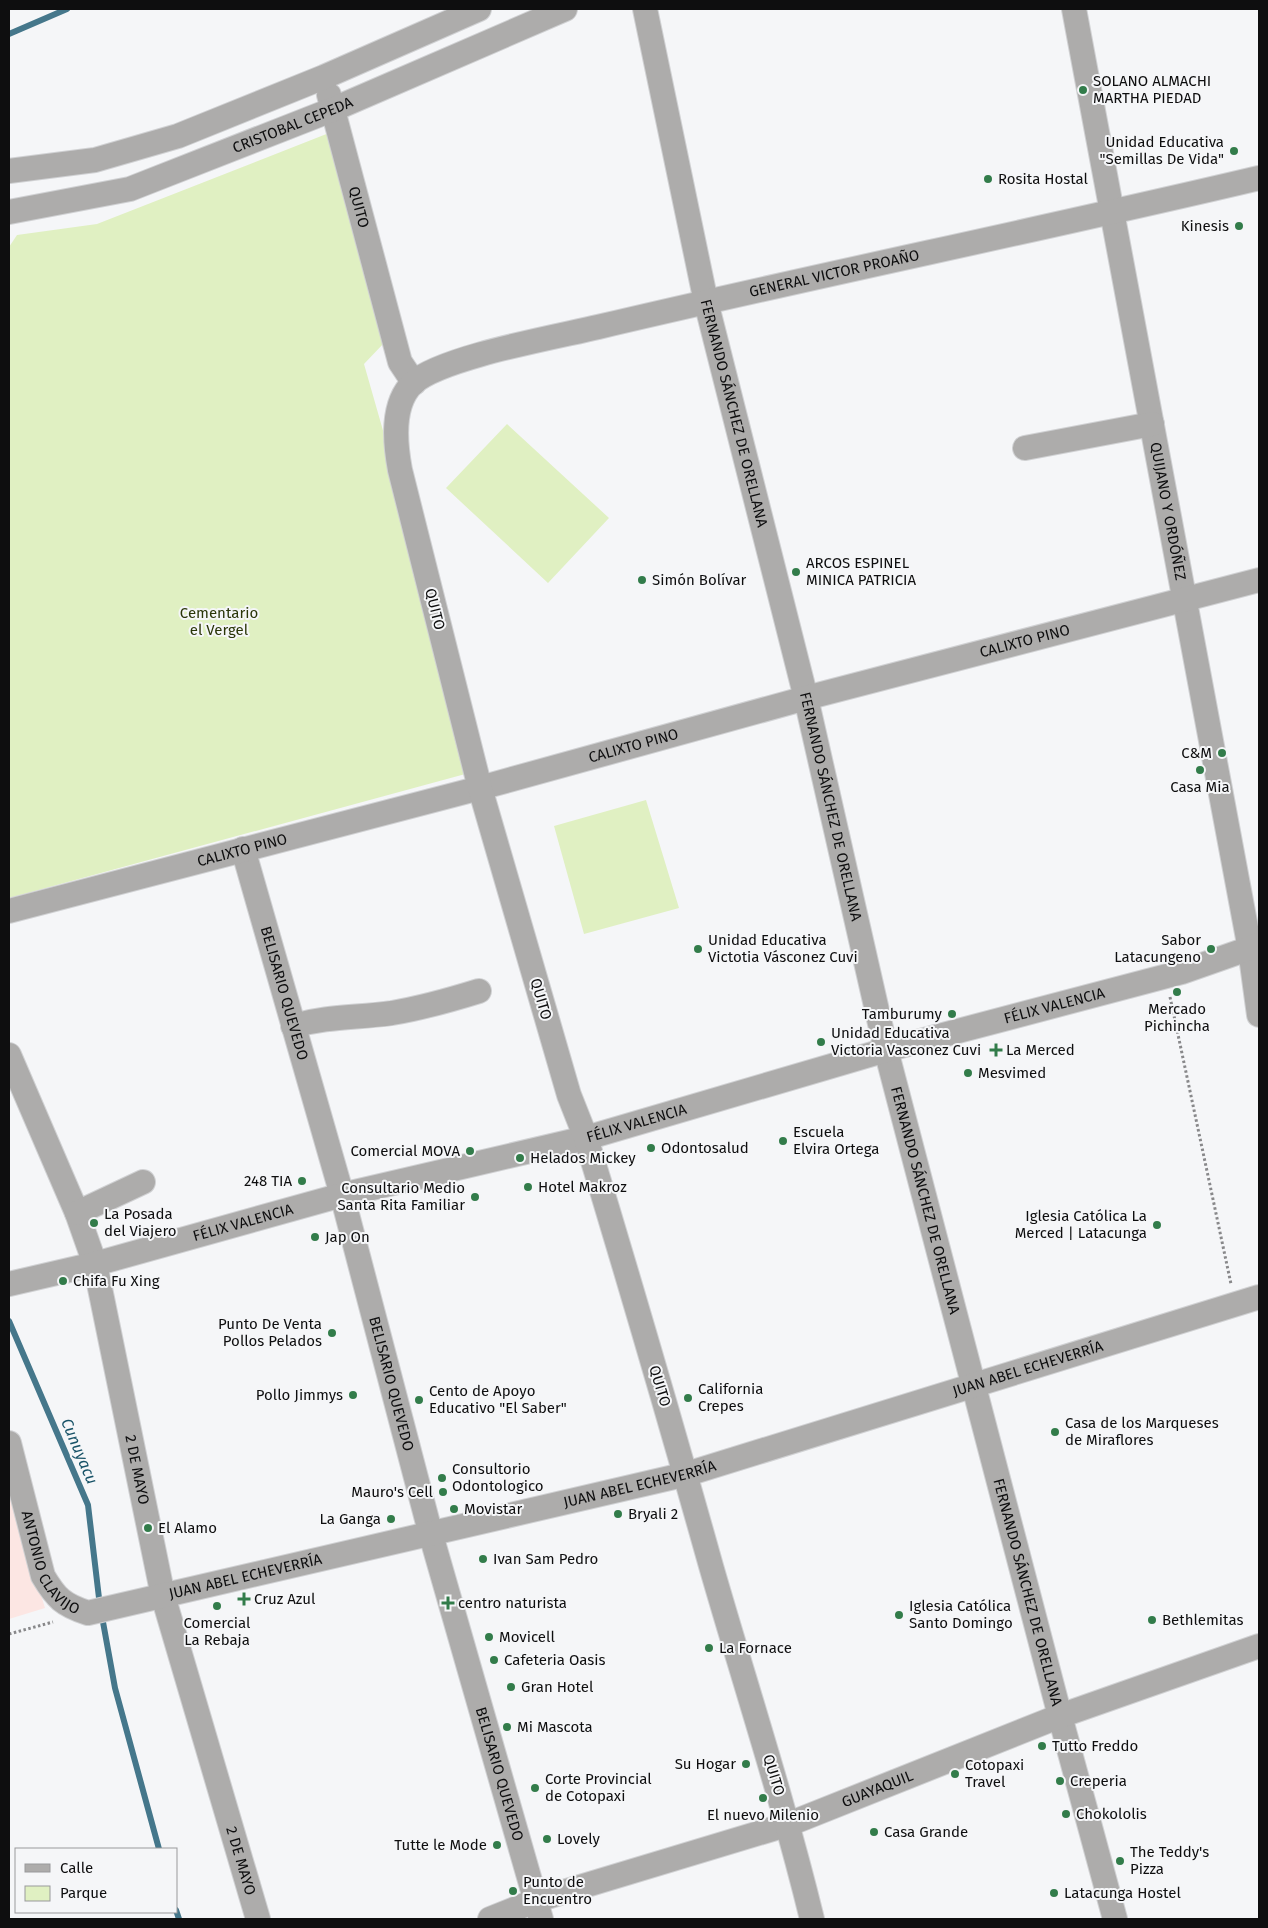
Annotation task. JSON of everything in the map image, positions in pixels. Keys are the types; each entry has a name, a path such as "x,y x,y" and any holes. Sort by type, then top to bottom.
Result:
{"street":[{"path":"9,171 95,160 178,136 324,77 479,9"},
{"name":"CRISTOBAL CEPEDA","path":"9,212 130,189 334,109 565,9"},
{"name":"FERNANDO SÁNCHEZ DE ORELLANA","path":"645,9 706,302 806,698 886,1050 1060,1716 1116,1919"},
{"name":"QUIJANO Y ORDÓÑEZ","path":"1074,9 1184,601 1255,947 1259,1015"},
{"name":"QUITO","path":"324,77 400,362 414,383 406,393 401,407 395,443 400,470 480,788 569,1095 586,1138 687,1474 711,1565 789,1824 812,1919"},
{"name":"GENERAL VICTOR PROAÑO","path":"414,383 431,372 478,356 706,302 1111,214 1259,178"},
{"path":"1025,448 1152,424"},
{"name":"CALIXTO PINO","path":"9,910 480,788 806,698 1259,580"},
{"name":"BELISARIO QUEVEDO","path":"242,849 342,1196 431,1535 539,1910"},
{"name":"FÉLIX VALENCIA","path":"9,1284 95,1264 342,1196 586,1138 886,1050 1166,977 1255,947"},
{"path":"293,1026 332,1017 391,1013 423,1008 478,991"},
{"name":"2 DE MAYO","path":"9,1055 77,1213 95,1264 164,1596 258,1919"},
{"path":"77,1213 143,1182"},
{"name":"JUAN ABEL ECHEVERRÍA","path":"88,1613 431,1535 687,1474 1259,1297"},
{"name":"ANTONIO CLAVIJO","path":"9,1443 43,1576 53,1593 68,1606 88,1613"},
{"name":"GUAYAQUIL","path":"490,1919 539,1910 789,1824 1060,1716 1259,1646"}],"path":[{"path":"1166,977 1236,1304"},
{"path":"9,1634 88,1613"}],"shaded area":[{"path":"9,1491 45,1608 9,1619"}],"green space":[{"name":"Cementario el Vergel","path":"329,133 384,343 364,364 480,770 9,898 9,247 17,235 97,224"},
{"path":"507,424 609,518 548,583 446,488"},
{"path":"646,800 679,908 584,934 554,826"}],"waterway":[{"name":"Cunuyacu","path":"9,34 67,9"},
{"name":"Cunuyacu","path":"9,1321 88,1505 99,1598"},
{"name":"Cunuyacu","path":"103,1622 115,1688 159,1848"},
{"name":"Cunuyacu","path":"177,1913 179,1919"}],"place":[{"name":"SOLANO ALMACHI MARTHA PIEDAD","path":"1083,90"},
{"name":"Unidad Educativa \"Semillas De Vida\"","path":"1234,151"},
{"name":"Rosita Hostal","path":"988,179"},
{"name":"Kinesis","path":"1239,226"},
{"name":"ARCOS ESPINEL MINICA PATRICIA","path":"796,572"},
{"name":"Simón Bolívar","path":"642,580"},
{"name":"C&M","path":"1222,753"},
{"name":"Casa Mia","path":"1200,770"},
{"name":"Unidad Educativa Victotia Vásconez Cuvi","path":"698,949"},
{"name":"Sabor Latacungeno","path":"1211,949"},
{"name":"Mercado Pichincha","path":"1177,992"},
{"name":"Tamburumy","path":"952,1014"},
{"name":"Unidad Educativa Victoria Vasconez Cuvi","path":"821,1042"},
{"name":"La Merced","path":"996,1050"},
{"name":"Mesvimed","path":"968,1073"},
{"name":"Escuela Elvira Ortega","path":"783,1141"},
{"name":"Odontosalud","path":"651,1148"},
{"name":"Comercial MOVA","path":"470,1151"},
{"name":"Helados Mickey","path":"520,1158"},
{"name":"248 TIA","path":"302,1181"},
{"name":"Hotel Makroz","path":"528,1187"},
{"name":"Consultario Medio Santa Rita Familiar","path":"475,1197"},
{"name":"La Posada del Viajero","path":"94,1223"},
{"name":"Iglesia Católica La Merced | Latacunga","path":"1157,1225"},
{"name":"Jap On","path":"315,1237"},
{"name":"Chifa Fu Xing","path":"63,1281"},
{"name":"Punto De Venta Pollos Pelados","path":"332,1333"},
{"name":"Pollo Jimmys","path":"353,1395"},
{"name":"California Crepes","path":"688,1398"},
{"name":"Cento de Apoyo Educativo \"El Saber\"","path":"419,1400"},
{"name":"Casa de los Marqueses de Miraflores","path":"1055,1432"},
{"name":"Consultorio Odontologico","path":"442,1478"},
{"name":"Mauro's Cell","path":"443,1492"},
{"name":"Movistar","path":"454,1509"},
{"name":"Bryali 2","path":"618,1514"},
{"name":"La Ganga","path":"391,1519"},
{"name":"El Alamo","path":"148,1528"},
{"name":"Ivan Sam Pedro","path":"483,1559"},
{"name":"Cruz Azul","path":"244,1599"},
{"name":"centro naturista","path":"448,1603"},
{"name":"Comercial La Rebaja","path":"217,1606"},
{"name":"Iglesia Católica Santo Domingo","path":"899,1615"},
{"name":"Bethlemitas","path":"1152,1620"},
{"name":"Movicell","path":"489,1637"},
{"name":"La Fornace","path":"709,1648"},
{"name":"Cafeteria Oasis","path":"494,1660"},
{"name":"Gran Hotel","path":"511,1687"},
{"name":"Mi Mascota","path":"507,1727"},
{"name":"Tutto Freddo","path":"1042,1746"},
{"name":"Su Hogar","path":"746,1764"},
{"name":"Cotopaxi Travel","path":"955,1774"},
{"name":"Creperia","path":"1060,1781"},
{"name":"Corte Provincial de Cotopaxi","path":"535,1788"},
{"name":"El nuevo Milenio","path":"763,1798"},
{"name":"Chokololis","path":"1066,1814"},
{"name":"Casa Grande","path":"874,1832"},
{"name":"Lovely","path":"547,1839"},
{"name":"Tutte le Mode","path":"497,1845"},
{"name":"The Teddy's Pizza","path":"1120,1861"},
{"name":"Punto de Encuentro","path":"513,1891"},
{"name":"Latacunga Hostel","path":"1054,1893"}]}
